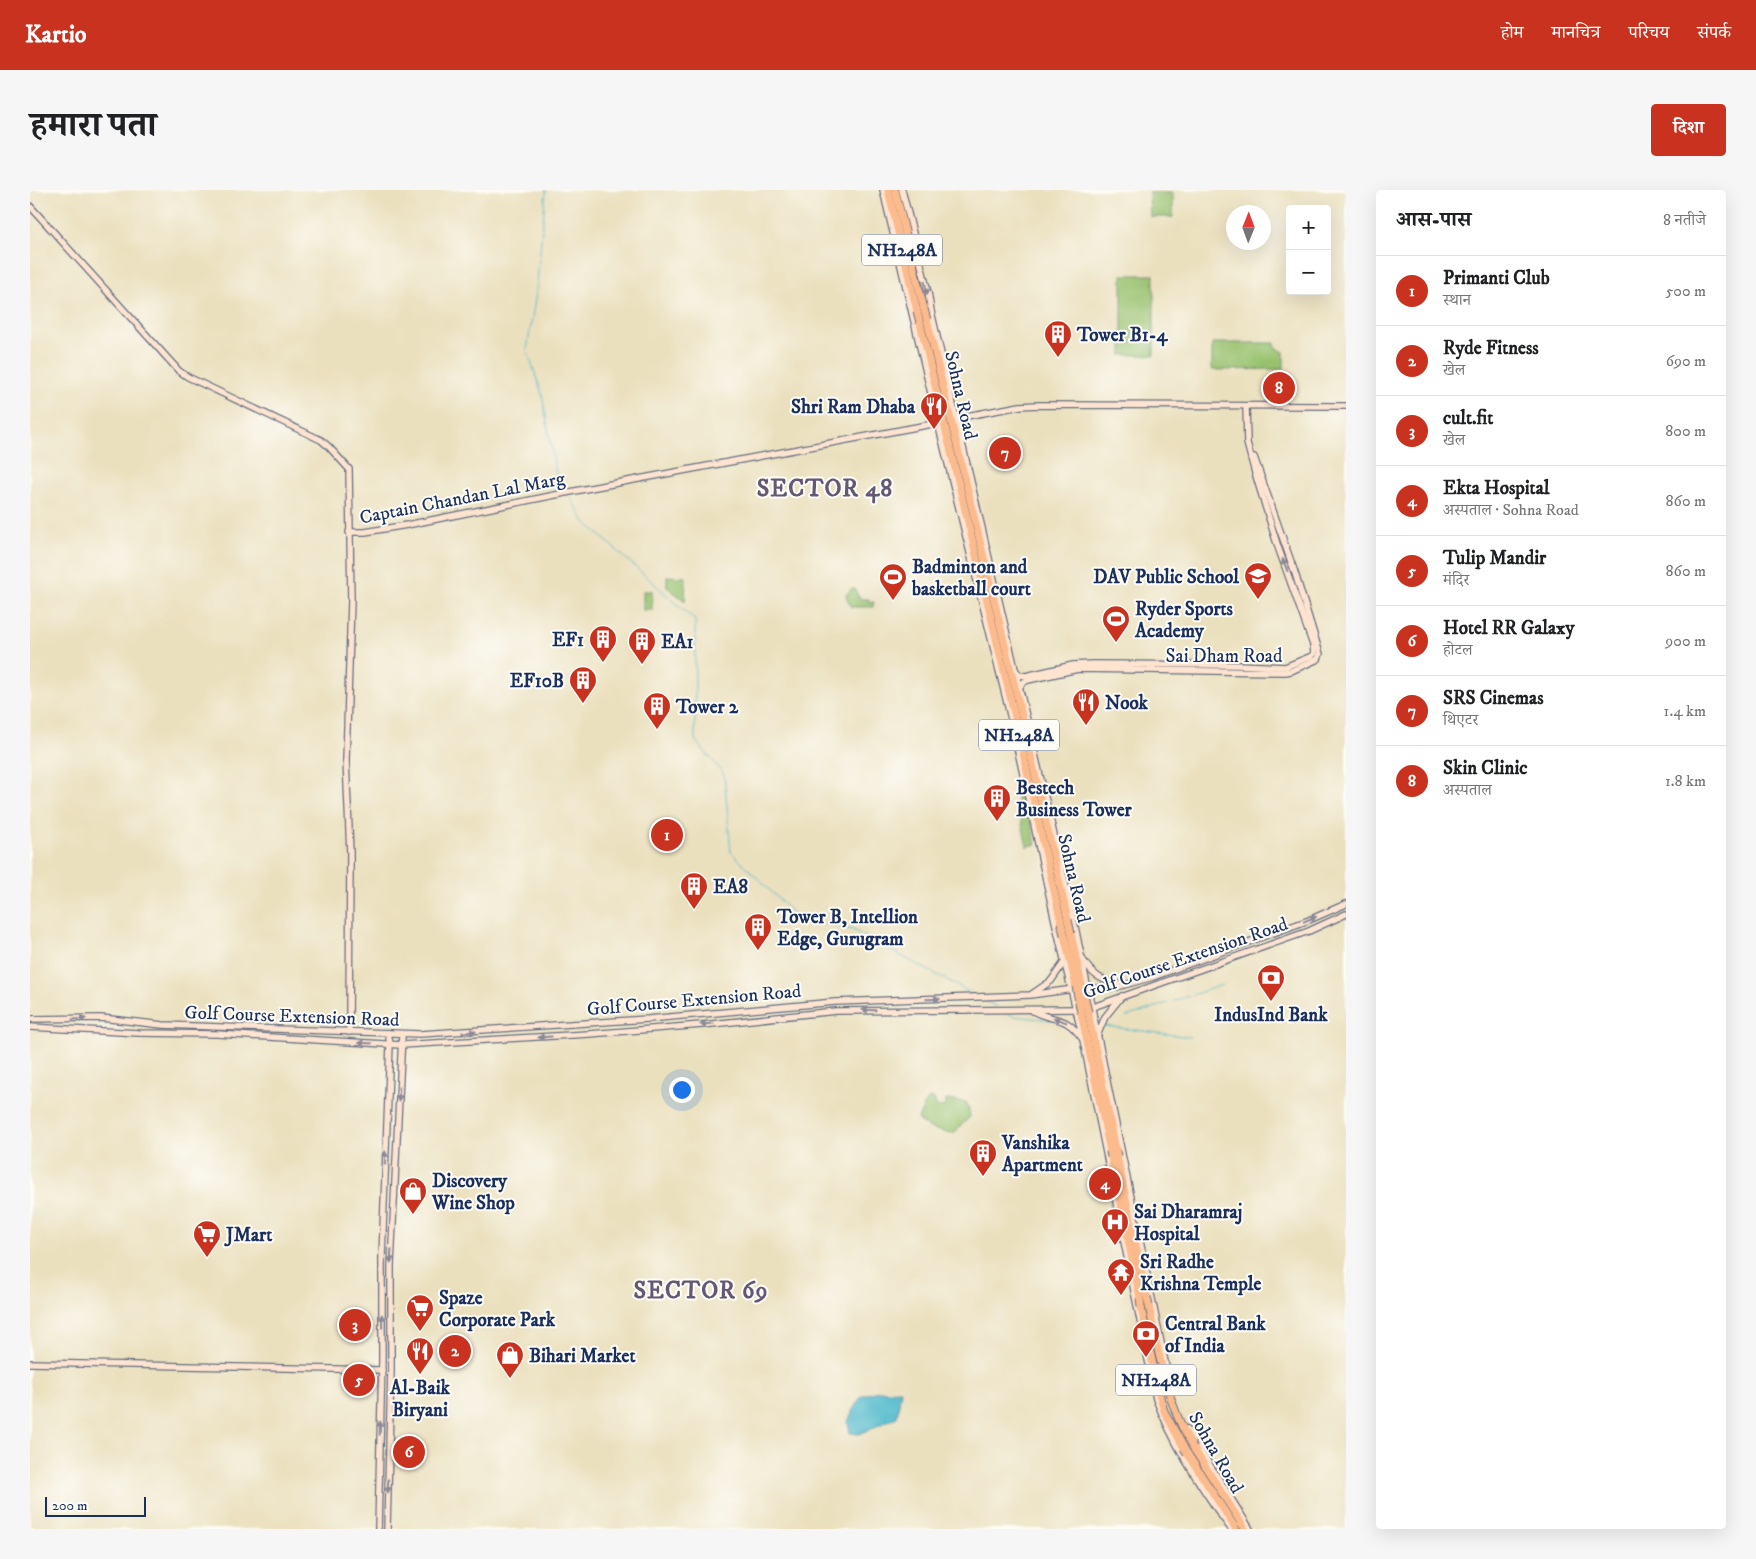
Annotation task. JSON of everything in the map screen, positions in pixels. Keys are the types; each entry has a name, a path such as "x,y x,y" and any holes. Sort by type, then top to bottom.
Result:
{"highway":[{"name":"Sohna Road","path":"888,190 923,316"},
{"name":"Sohna Road","path":"895,190 977,546 1021,712 1144,1302 1158,1390 1164,1411 1245,1529"},
{"name":"Sohna Road","path":"1189,1449 1236,1529"}],"main road":[{"path":"883,190 956,418 1081,956 1079,987 1084,1011 1083,1040 1114,1154"},
{"path":"902,190 928,292 923,316 938,423 1011,718 1057,930 1065,961 1079,987"},
{"name":"Captain Chandan Lal Marg","path":"30,206 179,371 321,440 329,447 350,472 349,532 365,532 407,525 570,492 938,423"},
{"path":"956,418 1020,406 1036,405 1346,406"},
{"path":"1246,406 1248,447 1255,473 1314,653 1318,659"},
{"path":"1248,438 1294,570 1320,654 1318,659"},
{"path":"349,532 350,659 346,760 350,853 349,1032"},
{"name":"Sai Dham Road","path":"1016,670 1020,675 1026,676 1073,666 1093,664 1238,665 1285,668 1312,656 1314,653"},
{"name":"Sai Dham Road","path":"1020,688 1022,683 1028,680 1078,669 1285,672 1318,659"},
{"name":"Golf Course Extension Road","path":"30,1019 102,1018 163,1025 402,1035 460,1033 835,1002 1030,996 1079,987 1113,988 1153,977 1346,904"},
{"name":"Golf Course Extension Road","path":"30,1027 139,1033 217,1034 401,1045 702,1025 836,1010 1084,1011 1309,931 1346,914"},
{"path":"1057,930 1074,926"},
{"path":"1081,956 1094,975 1110,983 1124,985"},
{"path":"1030,996 1051,981 1065,961"},
{"path":"1097,1036 1105,1017 1122,996"},
{"path":"1031,1010 1040,1015 1062,1019 1072,1025 1083,1040"},
{"path":"1084,1011 1097,1036 1114,1154 1144,1302 1175,1402 1184,1424 1189,1449 1230,1529"},
{"path":"45,1019 45,1027"},
{"path":"378,1529 382,1370 382,1256 390,1044 388,1034"},
{"path":"387,1529 392,1360 391,1266 402,1035"},
{"path":"382,1360 392,1360"},
{"path":"30,1363 382,1370"},
{"path":"381,1378 391,1378"},
{"path":"1189,1449 1250,1529"}],"green space":[{"path":"1149,193 1173,193 1173,217 1150,217"},
{"path":"1122,275 1154,275 1154,355 1122,355"},
{"path":"1212,343 1275,343 1275,347 1284,352 1284,369 1212,370"},
{"path":"667,576 686,577 685,601 667,587"},
{"path":"851,589 855,589 858,596 862,599 869,599 869,602 874,602 873,607 852,607 846,595"},
{"path":"643,591 652,591 652,610 643,610"},
{"path":"1022,781 1036,844 1027,847 1013,783"},
{"path":"930,1098 935,1100 936,1107 946,1106 946,1100 966,1102 970,1117 954,1133 930,1128 918,1119 924,1105"}],"water":[{"path":"901,1390 897,1417 859,1434 850,1433 848,1422 853,1409 862,1396 877,1391"}],"waterway":[{"path":"546,190 536,293 527,350 542,394 556,474 566,489"},
{"path":"569,495 585,522 695,620 695,740 724,774 731,852 797,917 853,930 973,994"},
{"path":"1174,1001 1222,985"},
{"path":"985,1001 997,1007"},
{"path":"1126,1017 1168,1003"},
{"path":"1006,1012 1013,1016 1051,1020"},
{"path":"1104,1026 1190,1037"}],"place":[{"name":"Tower B1-4","path":"1058,358"},
{"name":"Skin Clinic","path":"1279,388"},
{"name":"Shri Ram Dhaba","path":"934,430"},
{"name":"SRS Cinemas","path":"1005,453"},
{"name":"DAV Public School","path":"1258,600"},
{"name":"Badminton and basketball court","path":"893,601"},
{"name":"Ryder Sports Academy","path":"1116,643"},
{"name":"EF1","path":"603,663"},
{"name":"EA1","path":"642,665"},
{"name":"EF10B","path":"583,704"},
{"name":"Nook","path":"1086,726"},
{"name":"Tower 2","path":"657,730"},
{"name":"Bestech Business Tower","path":"997,822"},
{"name":"Primanti Club","path":"667,835"},
{"name":"EA8","path":"694,910"},
{"name":"Tower B, Intellion Edge, Gurugram","path":"758,951"},
{"name":"IndusInd Bank","path":"1271,1002"},
{"name":"Vanshika Apartment","path":"983,1177"},
{"name":"Ekta Hospital","path":"1105,1184"},
{"name":"Discovery Wine Shop","path":"413,1215"},
{"name":"Sai Dharamraj Hospital","path":"1115,1246"},
{"name":"JMart","path":"207,1258"},
{"name":"Sri Radhe Krishna Temple","path":"1121,1296"},
{"name":"cult.fit","path":"355,1325"},
{"name":"Spaze Corporate Park","path":"420,1332"},
{"name":"Ryde Fitness","path":"455,1351"},
{"name":"Central Bank of India","path":"1146,1358"},
{"name":"Al-Baik Biryani","path":"420,1375"},
{"name":"Bihari Market","path":"510,1379"},
{"name":"Tulip Mandir","path":"359,1380"},
{"name":"Hotel RR Galaxy","path":"409,1452"}],"district":[{"name":"SECTOR 48","path":"825,488"},
{"name":"SECTOR 69","path":"701,1290"}]}
